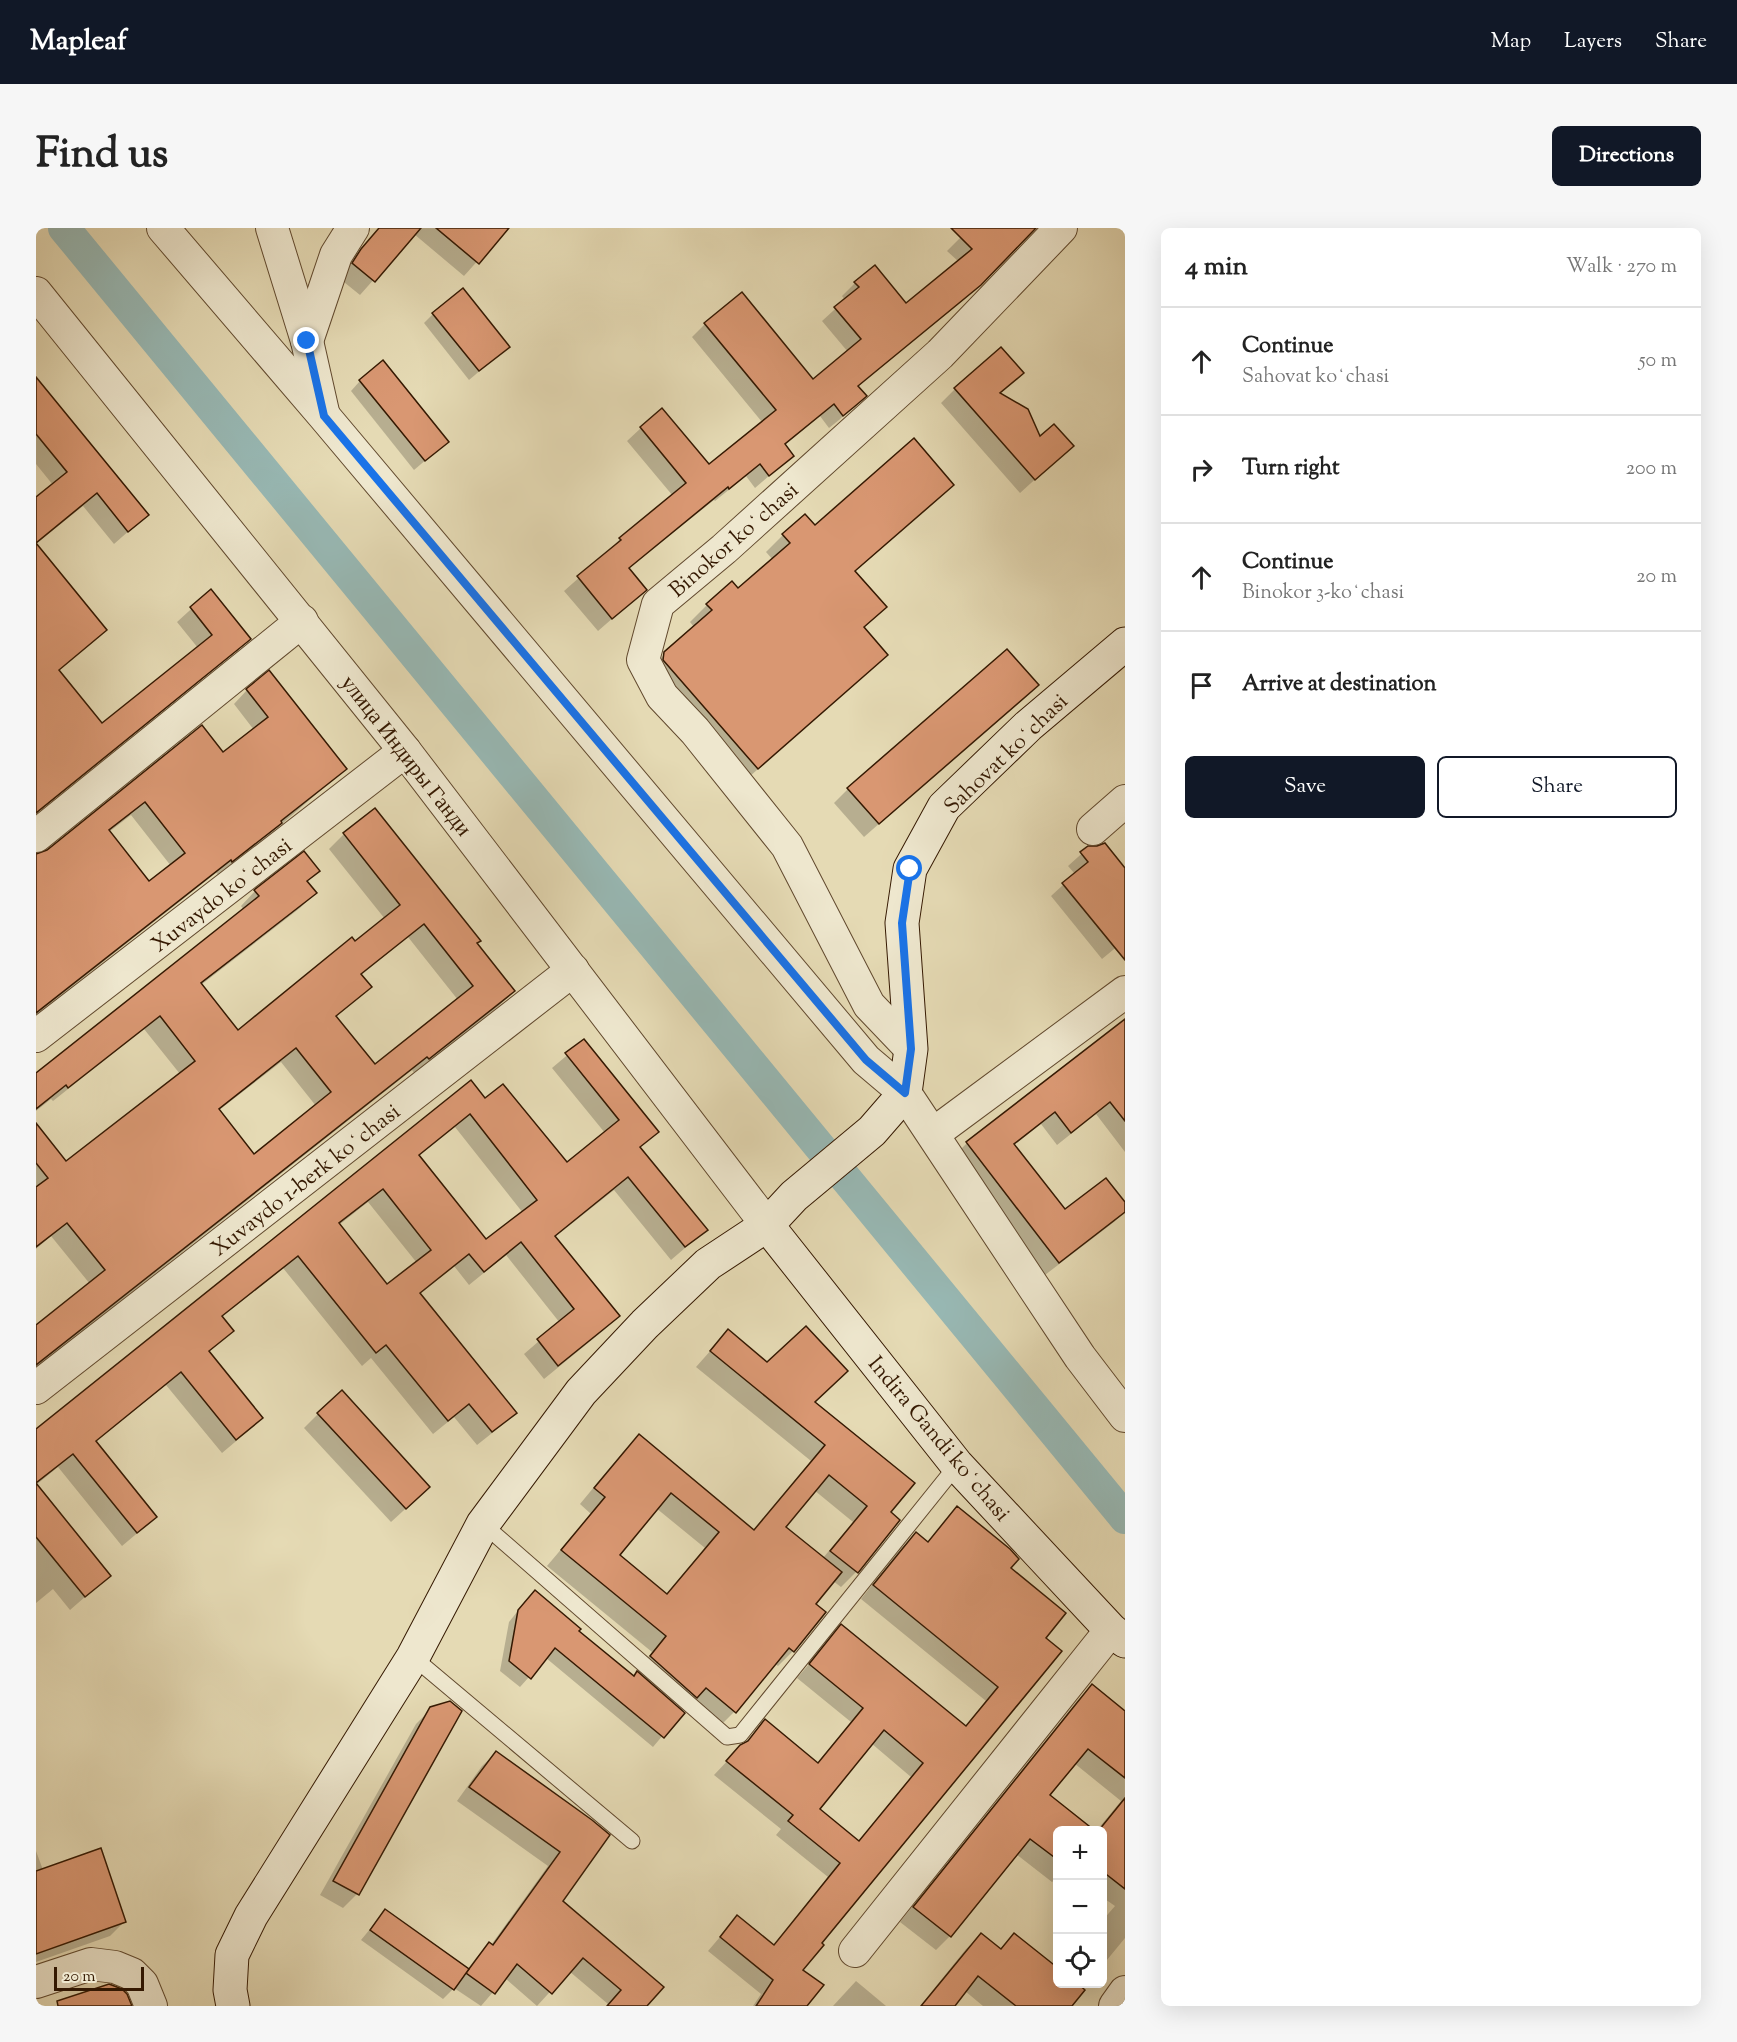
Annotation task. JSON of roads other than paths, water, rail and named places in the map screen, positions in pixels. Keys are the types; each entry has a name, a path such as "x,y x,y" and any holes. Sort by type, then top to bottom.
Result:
{"street":[{"path":"163,228 866,1060 905,1093 1080,1357 1125,1416"},
{"path":"272,228 307,341 324,416"},
{"path":"307,341 336,255 353,228"},
{"name":"Binokor koʻchasi","path":"911,1049 868,1005 787,846 695,731 663,696 644,660 658,604 724,549 940,354 1061,228"},
{"name":"улица Индиры Ганди","path":"36,292 405,752 767,1225"},
{"path":"36,836 302,621"},
{"name":"Sahovat koʻchasi","path":"905,1093 911,1049 902,923 910,869 944,807 1028,726 1125,645"},
{"name":"Xuvaydo koʻchasi","path":"36,1036 405,752"},
{"path":"1093,829 1125,801"},
{"name":"Xuvaydo 1-berk koʻchasi","path":"36,1388 573,970"},
{"path":"933,1134 1125,992"},
{"path":"232,2006 230,1990 232,1955 251,1916 413,1657 483,1524 589,1383 645,1324 708,1264 767,1225 794,1196 872,1131 905,1093"},
{"name":"Indira Gandi koʻchasi","path":"767,1225 957,1465 1118,1636"},
{"path":"855,1951 1118,1636"},
{"path":"36,1982 91,1964 115,1967 132,1974 142,1984 151,2006"},
{"path":"1114,2006 1125,1992"}],"lane":[{"path":"483,1524 727,1737 740,1735 957,1465"},
{"path":"413,1657 632,1841"}],"waterway":[{"path":"64,228 1125,1518"}]}
